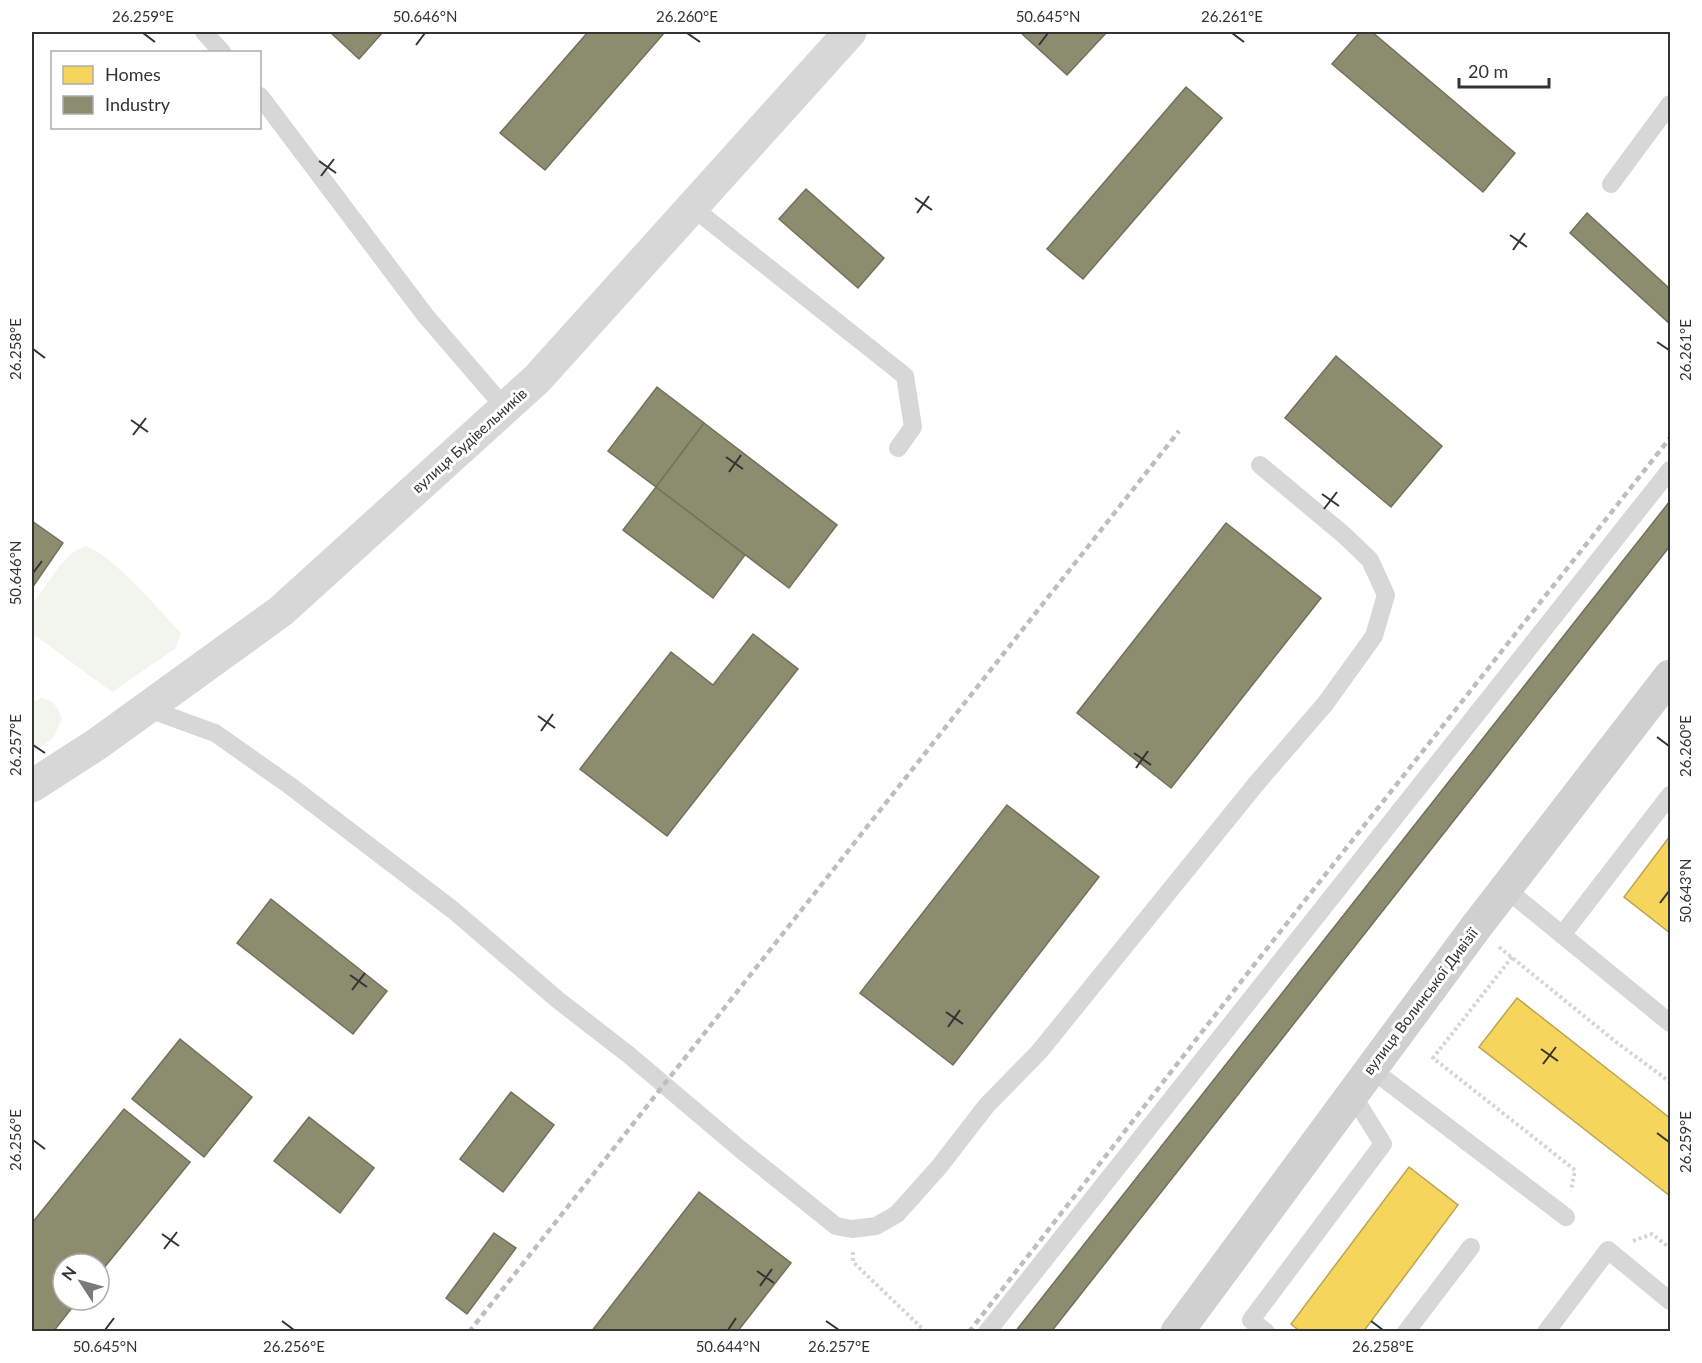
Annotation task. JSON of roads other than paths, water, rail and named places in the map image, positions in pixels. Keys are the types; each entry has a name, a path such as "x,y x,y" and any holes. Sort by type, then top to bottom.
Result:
{"street":[{"name":"вулиця Будівельників","path":"32,786 97,744 281,611 537,380 850,32"},
{"name":"вулиця Волинської Дивізії","path":"1177,1332 1476,927 1671,676"}],"lane":[{"path":"204,32 221,51"},
{"path":"261,97 425,315 505,408"},
{"path":"1611,184 1671,104"},
{"path":"692,207 904,376 913,427 898,448"},
{"path":"146,708 215,733 289,785 453,910 558,1000 629,1055 836,1226 852,1229 876,1226 897,1214 932,1175 987,1105 1039,1052 1256,784 1325,704 1374,636 1386,595 1370,560 1344,535 1260,465"},
{"path":"987,1332 1671,470"},
{"path":"1562,935 1671,795"},
{"path":"1506,889 1671,1023"},
{"path":"1361,1081 1566,1217"},
{"path":"1266,1332 1251,1320 1383,1144 1361,1081"},
{"path":"1406,1332 1471,1247"},
{"path":"1546,1332 1608,1250 1671,1301"}],"railway":[{"path":"469,1332 1179,431"},
{"path":"969,1332 1254,965 1670,438"}]}
